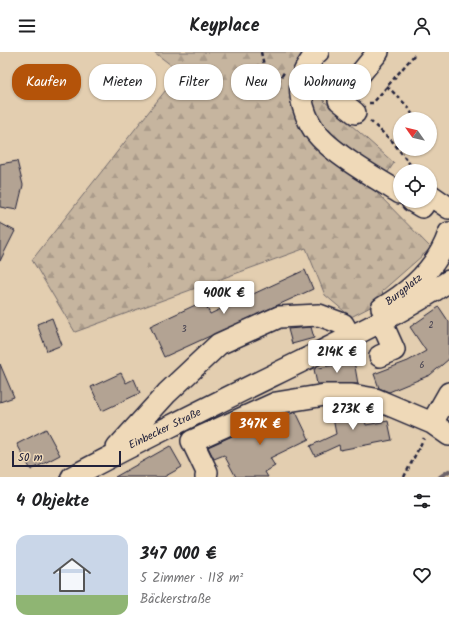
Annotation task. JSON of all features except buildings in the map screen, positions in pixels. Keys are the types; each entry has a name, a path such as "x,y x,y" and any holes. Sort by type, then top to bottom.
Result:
{"street":[{"path":"318,52 315,54 302,76 301,97 308,121 318,136 344,157 393,188"},
{"path":"358,113 338,100 378,52"},
{"name":"Burgplatz","path":"351,338 355,323 394,301 428,271 446,244 449,233"},
{"name":"Einbecker Straße","path":"72,477 351,338 426,297 449,281"},
{"path":"108,458 167,393 219,344 279,317 319,315 343,324 351,338"},
{"path":"380,356 394,350 382,321"},
{"path":"432,423 449,393"},
{"path":"192,441 276,403 324,395 352,395 375,399 432,423 449,435"},
{"path":"169,428 192,441 207,472 206,477"}],"path":[{"path":"261,52 269,88 274,88 287,68"},
{"path":"410,164 393,142 358,113 368,103 373,103 414,54"},
{"path":"387,86 408,107 411,112"},
{"path":"404,477 432,423"}],"green space":[{"path":"154,52 325,52 316,64 289,64 289,100 324,100 394,163 375,191 431,248 382,291 384,300 351,317 325,295 306,248 75,332 32,260 164,92 164,100 223,100 223,64 170,64"}],"waterway":[{"path":"440,477 449,471"}]}
